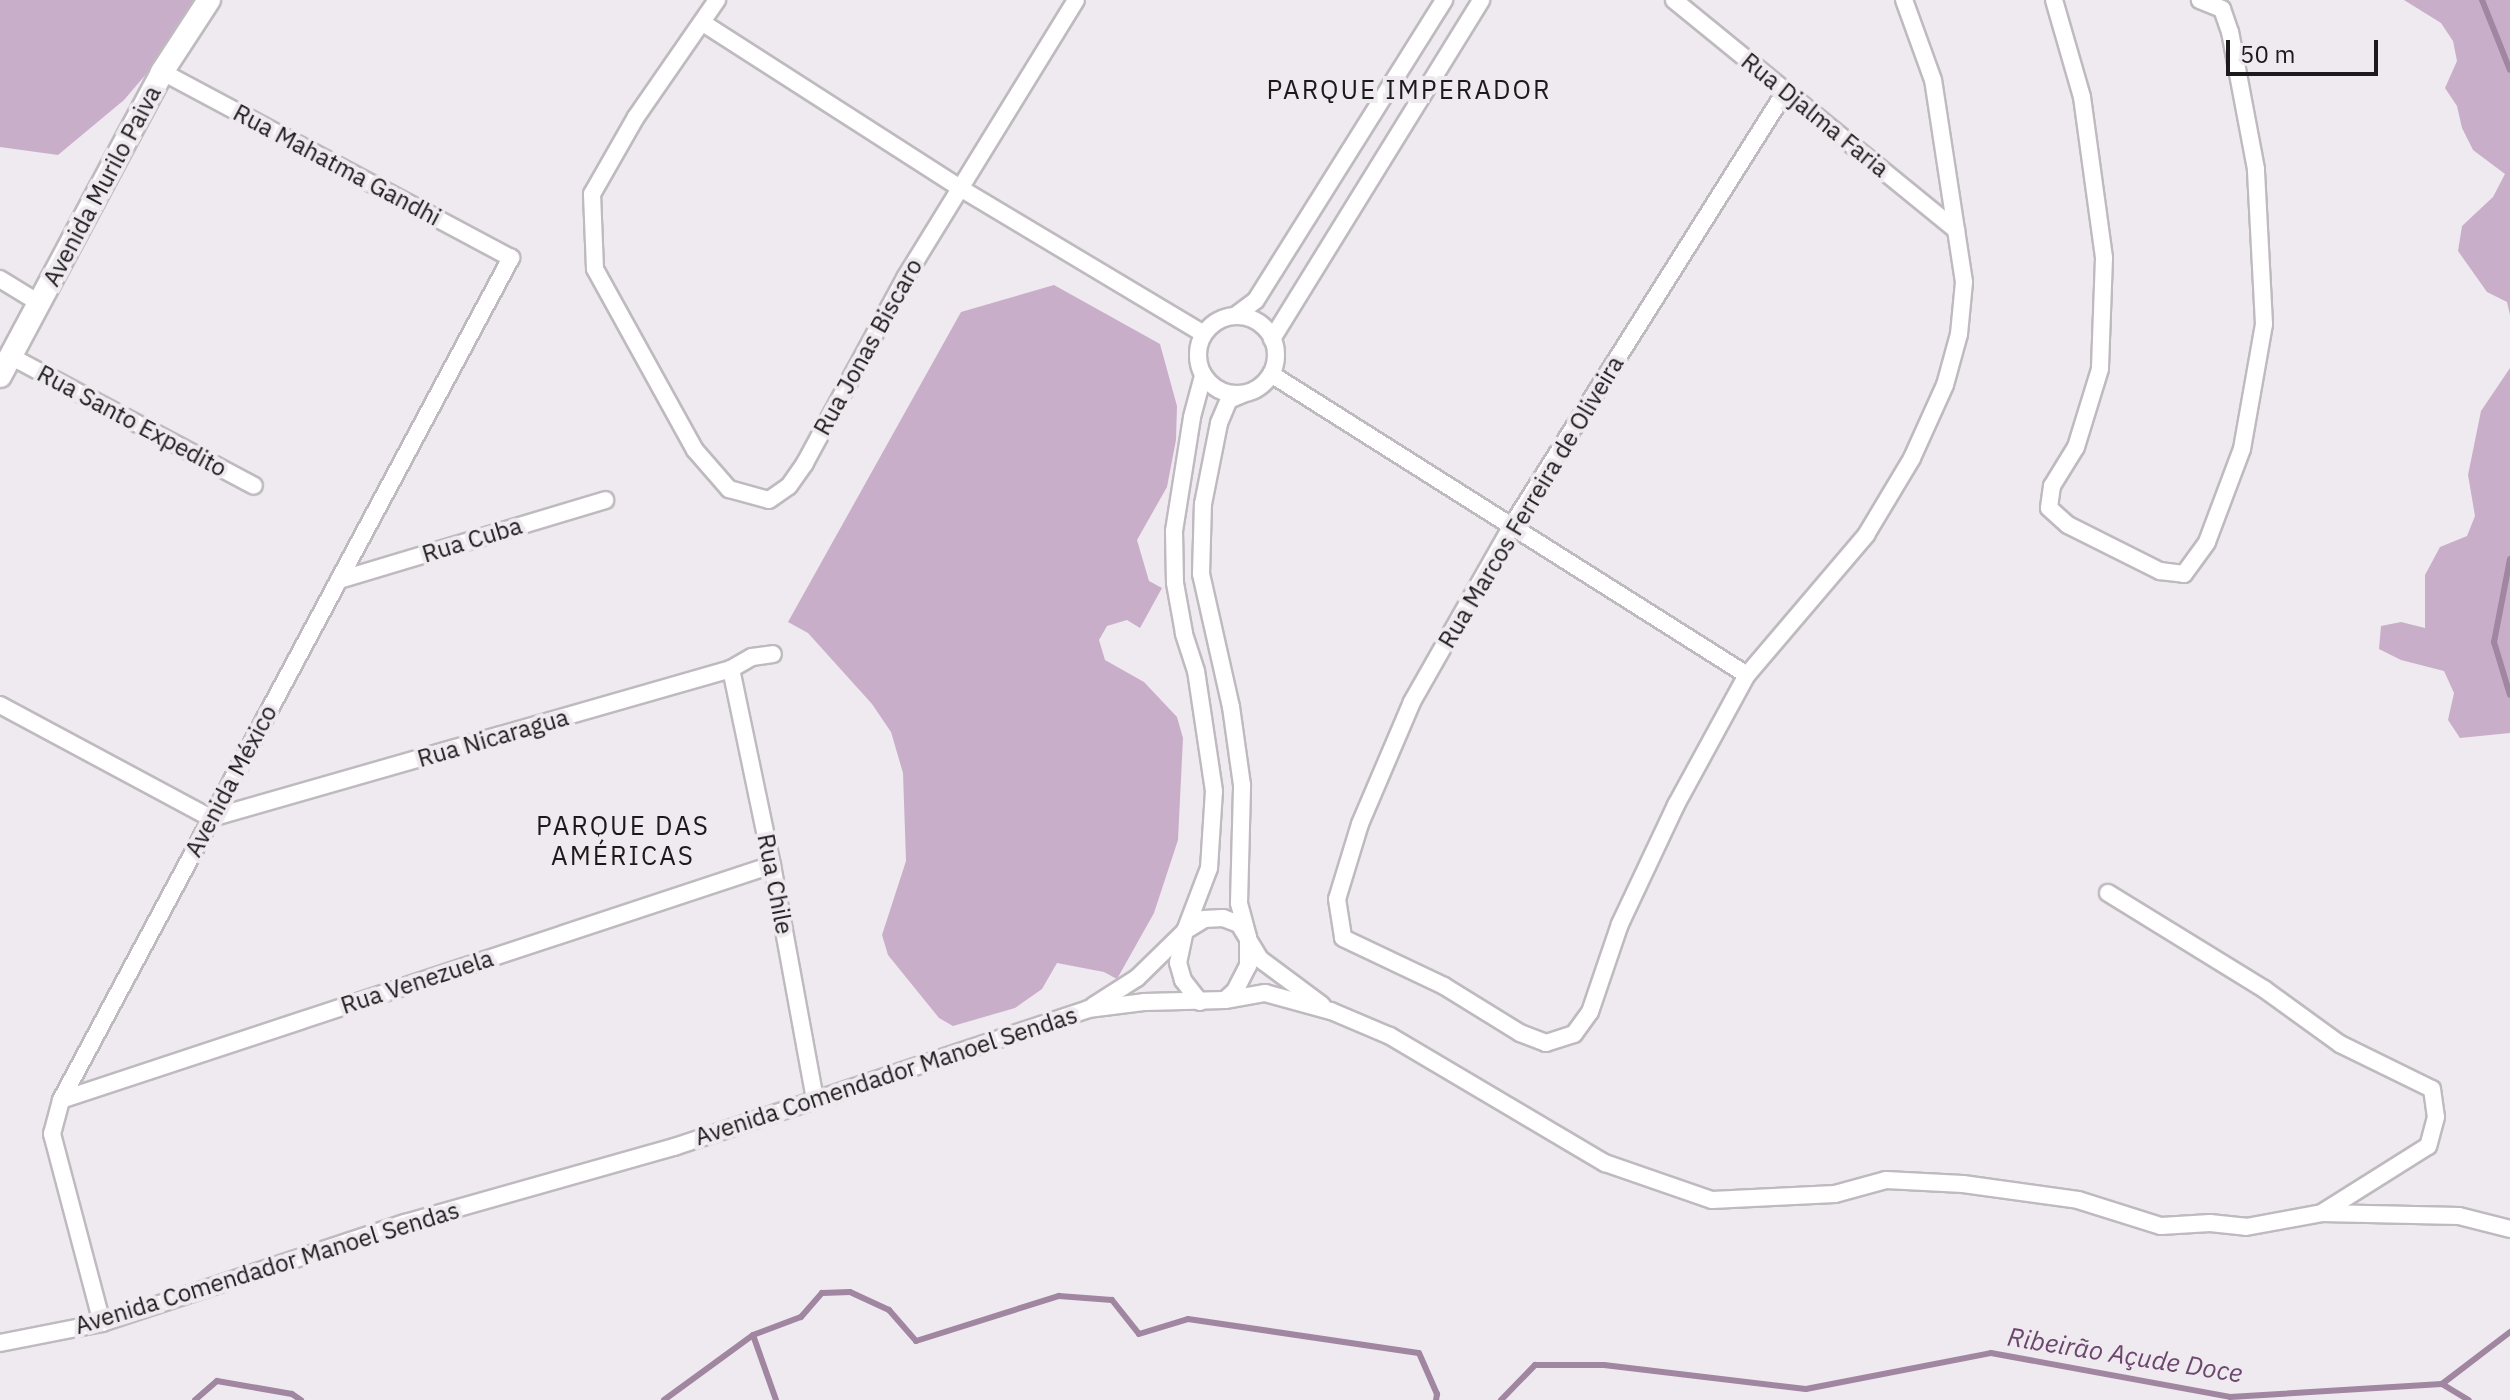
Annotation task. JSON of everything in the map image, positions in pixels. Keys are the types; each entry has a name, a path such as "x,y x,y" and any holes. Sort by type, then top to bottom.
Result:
{"street":[{"name":"Avenida Murilo Paiva","path":"5,366 162,72 209,0"},
{"path":"717,0 703,23 960,188 1204,334"},
{"name":"Rua Jonas Biscaro","path":"703,23 636,117 592,194 595,269 695,450 729,489 769,500 789,486 805,463 905,278 1076,0"},
{"path":"1200,1002 1183,980 1178,963 1185,931 1209,868 1214,791 1196,671 1175,583 1174,531 1192,417 1203,376 1197,355 1204,334 1217,321 1235,316 1256,300 1444,0"},
{"path":"1272,339 1481,0"},
{"name":"Rua Djalma Faria","path":"1674,0 1956,230"},
{"path":"1271,374 1513,524 1747,675 1866,535 1912,458 1945,385 1959,334 1964,282 1933,80 1904,0"},
{"path":"2054,0 2082,97 2104,258 2100,369 2076,447 2052,486 2049,508 2068,525 2160,571 2184,574 2207,542 2242,449 2264,324 2256,169 2230,32 2222,9 2200,0"},
{"name":"Rua Mahatma Gandhi","path":"162,72 511,258"},
{"name":"Rua Marcos Ferreira de Oliveira","path":"1747,675 1676,805 1620,924 1590,1012 1574,1034 1546,1043 1520,1033 1444,986 1343,938 1337,899 1360,824 1412,702 1513,524 1785,92"},
{"name":"Avenida México","path":"102,1323 52,1134 61,1100 511,258"},
{"path":"0,279 39,303"},
{"path":"1225,1000 1235,991 1248,966 1248,937 1239,903 1242,785 1231,707 1201,574 1203,504 1219,423 1229,400 1259,388 1271,374 1276,356 1272,339 1257,322 1235,316"},
{"name":"Rua Santo Expedito","path":"5,366 254,486"},
{"path":"1203,376 1220,391 1241,395"},
{"name":"Rua Cuba","path":"339,580 605,500"},
{"name":"Rua Nicaragua","path":"211,818 731,669 752,657 773,654"},
{"name":"Rua Chile","path":"731,669 772,865 815,1100"},
{"path":"0,705 211,818"},
{"name":"Rua Venezuela","path":"61,1100 772,865"},
{"path":"2108,893 2264,989 2340,1044 2432,1089 2436,1117 2428,1146 2322,1213"},
{"path":"1088,1009 1137,978 1185,931 1204,919 1223,918 1239,924 1260,959 1331,1011"},
{"name":"Avenida Comendador Manoel Sendas","path":"0,1343 102,1323 405,1223 674,1147 1088,1009 1144,1002 1225,1000 1265,993 1331,1011 1390,1036 1605,1163 1712,1200 1835,1194 1886,1180 1963,1184 2078,1200 2161,1226 2210,1223 2246,1227 2322,1213 2459,1216 2510,1229"}],"shaded area":[{"path":"0,0 199,0 177,38 124,100 58,155 0,147"},
{"path":"2404,0 2510,0 2510,315 2507,302 2487,292 2458,251 2462,226 2493,197 2505,174 2473,150 2462,128 2457,106 2445,88 2457,61 2453,41 2441,23"},
{"path":"1054,285 1160,344 1177,406 1176,440 1167,487 1137,540 1149,581 1162,588 1140,628 1127,620 1107,626 1099,640 1105,660 1144,682 1177,717 1183,738 1178,840 1154,913 1117,979 1104,972 1057,963 1042,989 1015,1008 953,1026 939,1018 888,955 882,935 906,861 903,773 891,732 872,704 808,633 788,622 961,312"},
{"path":"2510,368 2510,733 2460,738 2448,720 2454,693 2444,671 2401,660 2379,649 2381,626 2401,622 2425,628 2425,575 2440,547 2467,536 2475,516 2468,475 2481,411"}],"waterway":[{"path":"2482,0 2510,70"},
{"path":"2510,559 2494,642 2510,695"},
{"name":"Ribeirão Açude Doce","path":"664,1400 753,1335 801,1317 822,1293 850,1292 889,1310 916,1341 1059,1296 1112,1300 1139,1334 1188,1319 1419,1353 1437,1394 1436,1400"},
{"path":"2442,1384 2510,1332"},
{"path":"753,1335 776,1400"},
{"name":"Ribeirão Açude Doce","path":"1501,1400 1535,1365 1604,1365 1806,1389 1991,1353 2230,1397 2442,1384 2469,1400"},
{"name":"Ribeirão Açude Doce","path":"195,1400 217,1381 292,1394 301,1400"}],"district":[{"name":"PARQUE IMPERADOR","path":"1409,90"},
{"name":"PARQUE DAS AMÉRICAS","path":"623,841"}]}
